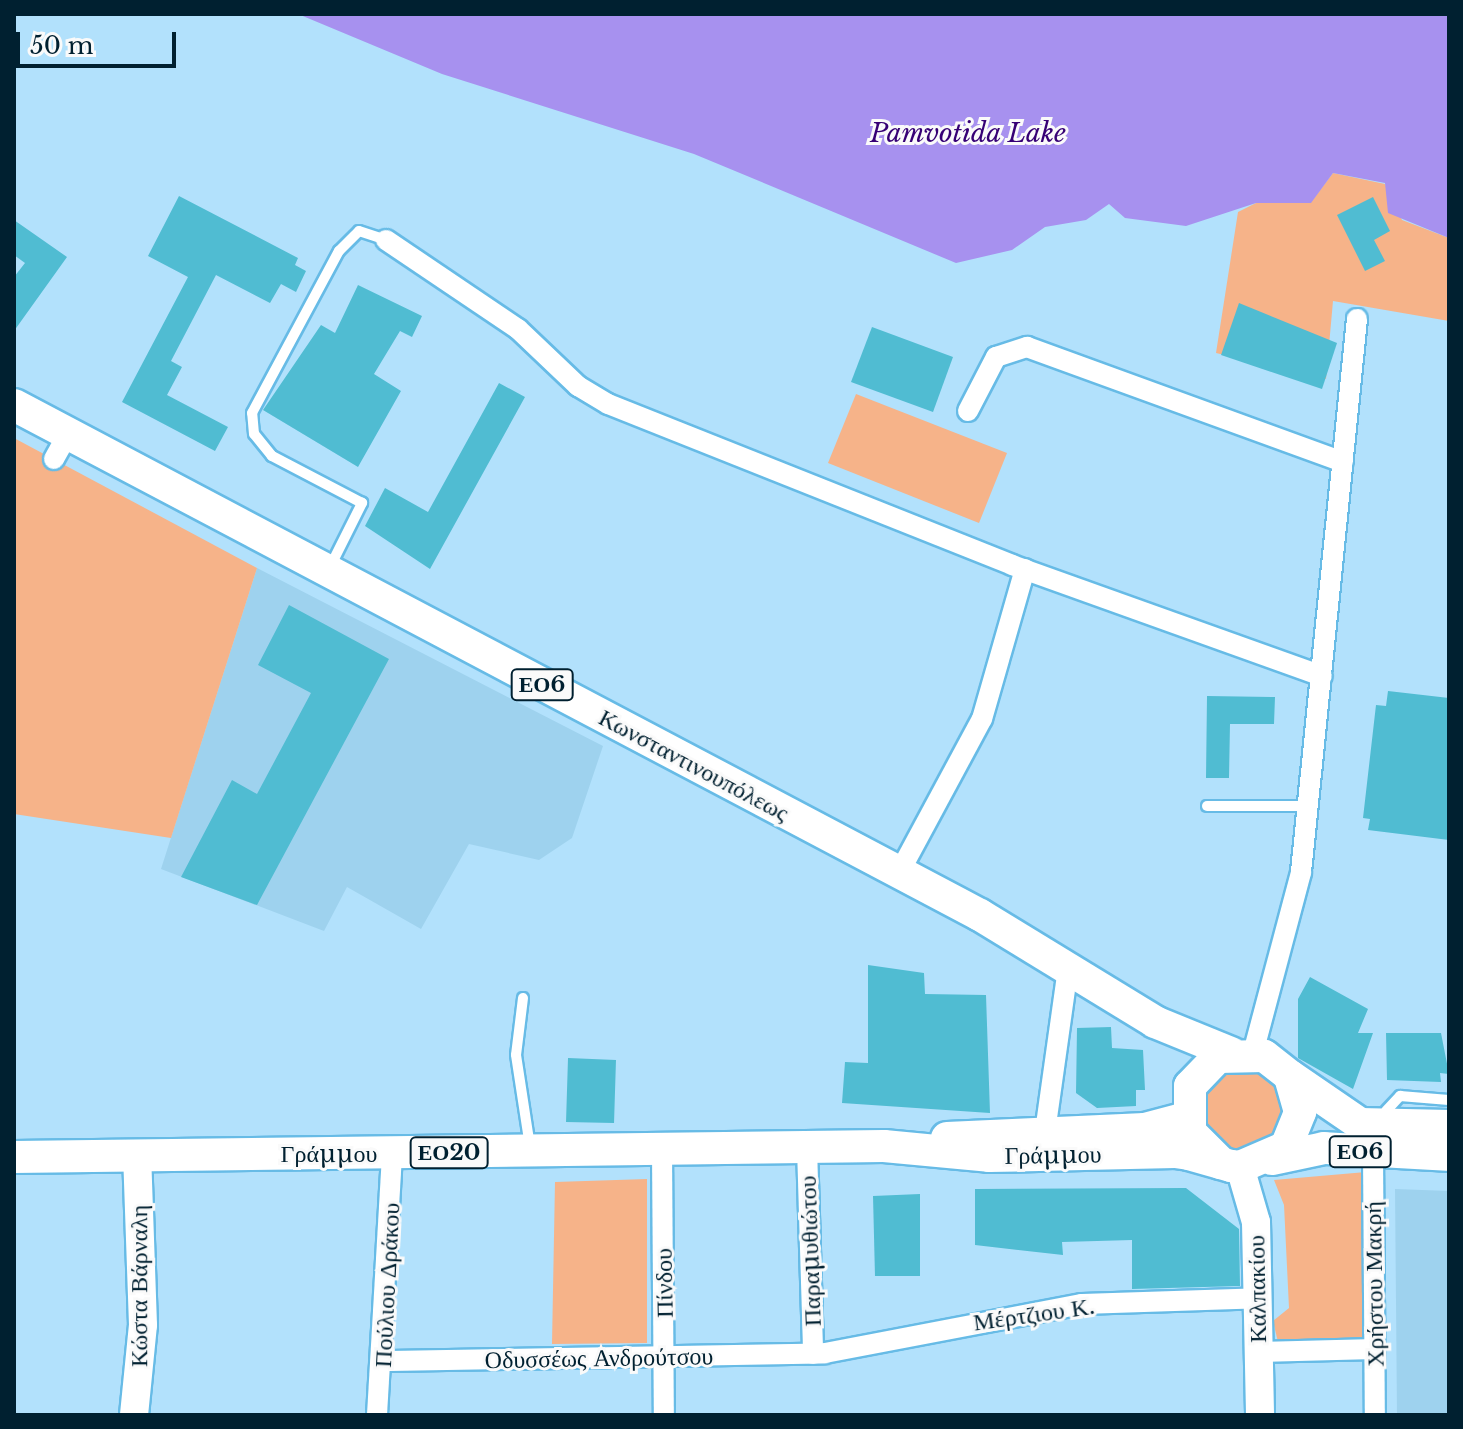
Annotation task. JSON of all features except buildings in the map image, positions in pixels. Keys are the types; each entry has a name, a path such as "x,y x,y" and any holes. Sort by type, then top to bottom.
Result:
{"main road":[{"name":"Κωνσταντινουπόλεως","path":"14,405 61,446 328,572 899,873 1068,968 1155,1022 1262,1061"},
{"name":"Κωνσταντινουπόλεως","path":"1155,1022 1185,1060 1190,1086"},
{"path":"1190,1086 1207,1065 1262,1061"},
{"name":"ΕΟ6","path":"1262,1061 1360,1124 1449,1126"},
{"name":"ΕΟ6","path":"1262,1061 1300,1112 1286,1147 1272,1159"},
{"name":"ΕΟ6","path":"1186,1118 1190,1086"},
{"name":"Γράμμου","path":"14,1157 884,1146 1045,1132 1145,1129 1186,1118"},
{"path":"1186,1118 1198,1145 1230,1165"},
{"name":"Γράμμου","path":"884,1146 989,1156 1175,1152 1230,1165 1272,1159"},
{"name":"ΕΟ6","path":"1272,1159 1324,1148 1449,1155"}],"street":[{"path":"386,240 518,329 578,386 608,404 1025,569 1322,676"},
{"path":"1262,1061 1272,999 1299,888 1357,319"},
{"path":"968,411 996,357 1027,347 1343,462"},
{"path":"899,873 982,719 1025,569"},
{"path":"1045,1132 1068,968"},
{"name":"Παραμυθιώτου","path":"807,1147 813,1354"},
{"name":"Πίνδου","path":"662,1150 664,1415"},
{"name":"Χρήστου Μακρή","path":"1373,1153 1375,1415"},
{"name":"Πούλιου Δράκου","path":"377,1415 385,1361 392,1154"},
{"name":"Κώστα Βάρναλη","path":"134,1415 143,1325 137,1156"},
{"name":"Καλπακίου","path":"1230,1165 1252,1193 1259,1298 1260,1415"},
{"name":"Μέρτζιου Κ.","path":"813,1354 1082,1304 1259,1298"},
{"path":"1259,1352 1375,1349"},
{"name":"Οδυσσέως Ανδρούτσου","path":"385,1361 813,1354"}],"lane":[{"path":"328,572 362,503 272,456 254,434 252,413 339,251 359,231 386,240"},
{"path":"1207,806 1308,806"},
{"path":"523,998 516,1055 530,1152"},
{"path":"1386,1111 1400,1096 1449,1100"}],"shaded area":[{"path":"1333,173 1385,184 1402,220 1449,238 1449,321 1333,301 1326,379 1216,353 1238,212 1256,203 1311,202"},
{"path":"856,394 1007,453 979,523 828,463"},
{"path":"14,438 257,568 171,838 14,814"},
{"path":"257,568 603,746 572,838 539,860 469,844 421,929 347,887 324,931 161,869"},
{"path":"1277,1064 1295,1131 1219,1160 1188,1099 1207,1068"},
{"path":"1366,1172 1369,1341 1278,1342 1273,1321 1289,1308 1284,1205 1274,1180"},
{"path":"647,1179 647,1343 552,1344 555,1182"},
{"path":"1395,1189 1449,1191 1449,1415 1397,1415"}],"water":[{"name":"Pamvotida Lake","path":"298,14 1449,14 1449,238 1388,213 1385,183 1333,173 1311,203 1256,203 1186,226 1125,218 1109,204 1086,220 1045,227 1012,250 956,263 694,154 442,74"}]}
